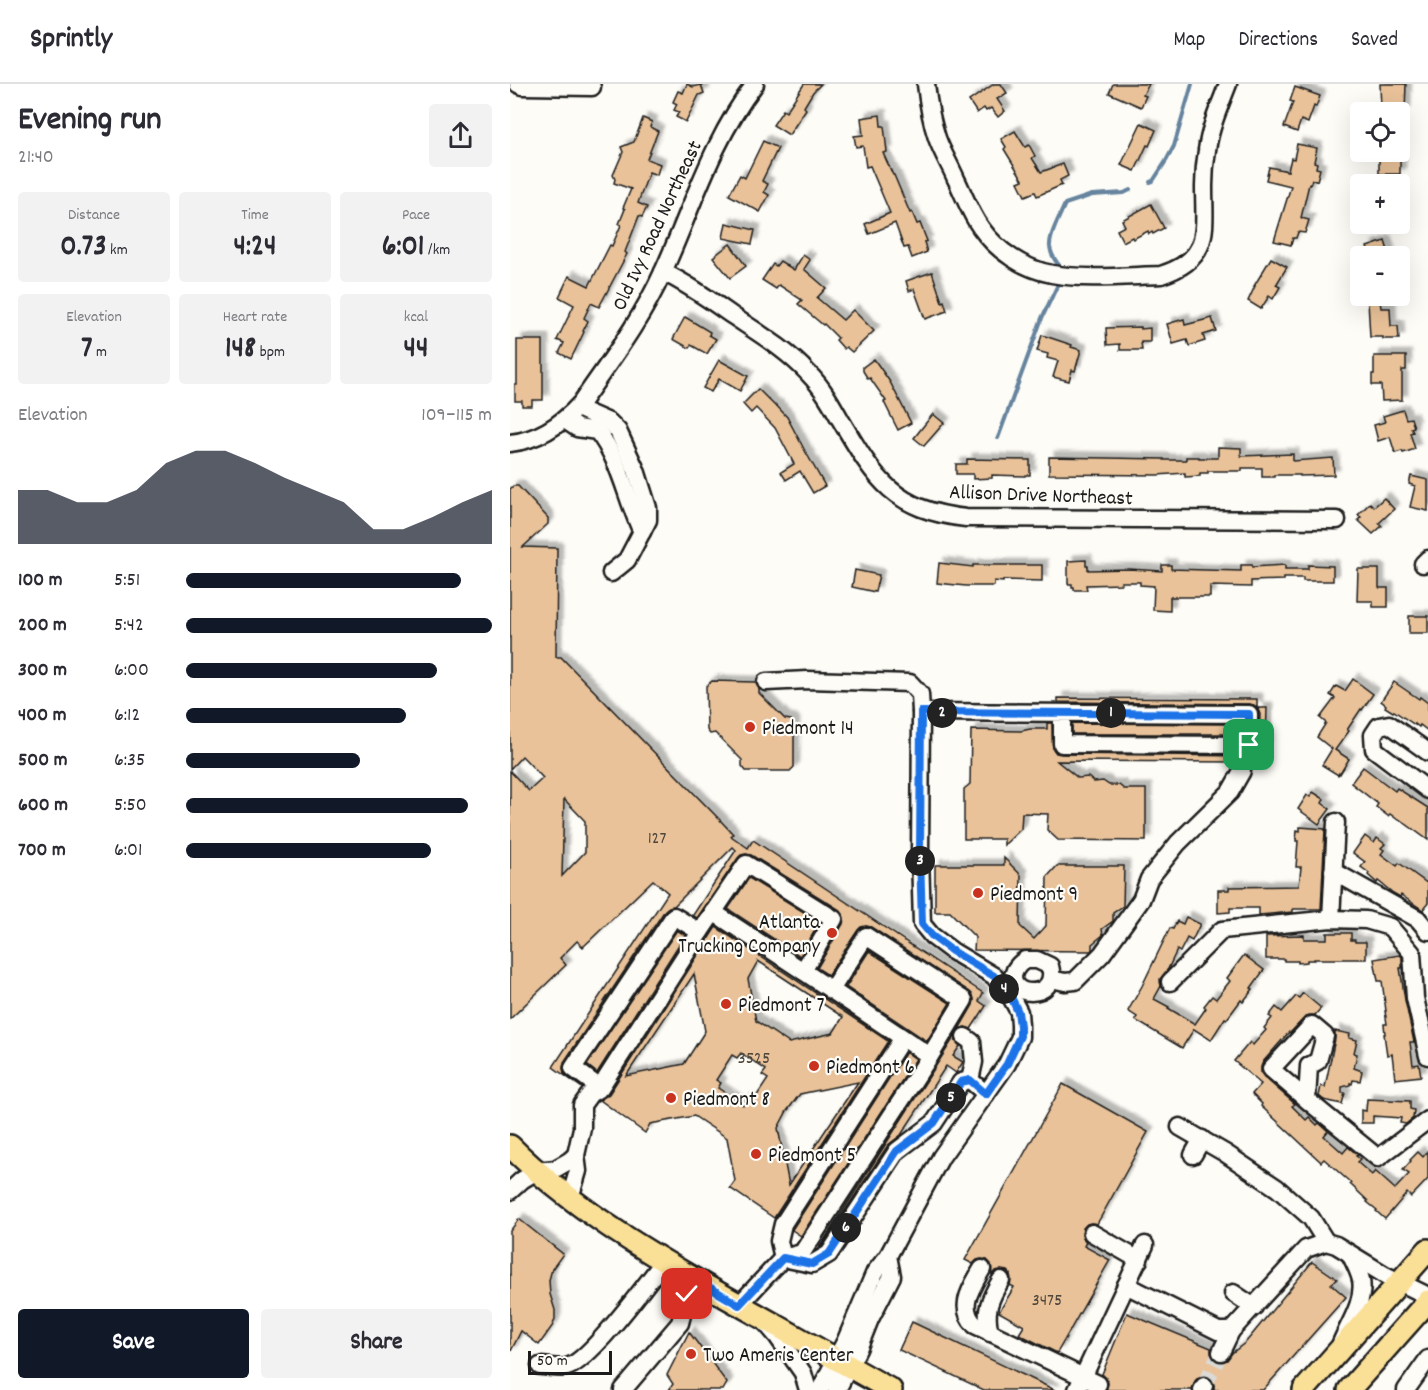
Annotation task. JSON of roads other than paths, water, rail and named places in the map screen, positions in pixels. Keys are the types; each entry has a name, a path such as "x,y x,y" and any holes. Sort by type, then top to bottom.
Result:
{"main road":[{"path":"513,1156 537,1170 609,1227 739,1305 891,1390"},
{"path":"1304,1390 1428,1250"},
{"path":"1349,1390 1428,1301"},
{"path":"1407,1323 1428,1318"}],"street":[{"path":"518,84 592,87"},
{"name":"Old Ivy Road Northeast","path":"510,443 547,432 571,414 636,322 663,272 712,156 755,84"},
{"path":"926,84 929,108 937,138 980,227 1002,250 1017,261 1051,274 1075,277 1161,275 1174,271 1196,253 1202,241 1205,224 1204,186 1207,147 1211,128 1228,84"},
{"name":"Allison Drive Northeast","path":"663,272 777,345 797,361 825,393 876,476 900,497 927,511 966,518 1338,520"},
{"path":"571,414 577,428 597,431 607,443 642,532 627,560 611,573"},
{"path":"766,682 808,680 910,683 920,694 921,712 922,924 932,936 952,951 994,976 1013,992 1040,991 1046,987 1052,974 1050,966 1044,962 1024,960 1012,978 1013,992 1020,1026 1020,1036 1007,1064 942,1157 888,1256 875,1272 846,1340 837,1390"},
{"path":"921,712 1249,714 1249,745 1062,744 1062,713"},
{"path":"1428,752 1389,724 1379,726 1373,735 1374,749 1428,790"},
{"path":"1051,979 1065,982 1076,981 1102,954 1141,900 1149,879 1178,843 1230,792 1242,771"},
{"path":"1331,919 1336,822"},
{"path":"570,1198 578,1172 576,1155 582,1128 582,1105 590,1094 600,1088 746,864 834,919 803,971"},
{"path":"1333,871 1418,919 1428,931"},
{"path":"1393,930 1402,910"},
{"path":"713,912 930,1056"},
{"path":"600,1088 573,1068 675,916 700,932"},
{"path":"1170,982 1222,930 1331,919 1366,920 1390,927 1412,953 1416,998 1428,1056"},
{"path":"739,1305 783,1258 802,1253 964,1000 866,936 831,990"},
{"path":"1309,1066 1318,1060 1325,1036 1312,1025 1271,1069 1378,1158 1428,1120"},
{"path":"965,1037 972,1042 974,1062 970,1080"},
{"path":"783,1258 779,1241 783,1224 902,1039"},
{"path":"1291,1047 1309,1066 1306,1100"},
{"path":"970,1080 986,1094"},
{"path":"783,1258 812,1264 829,1254 897,1151 934,1123 961,1082 970,1080"},
{"path":"1180,1127 1225,1153 1277,1188 1311,1218 1326,1242"},
{"path":"1193,1155 1202,1139"},
{"path":"510,1191 537,1170 555,1169 576,1155"},
{"path":"1080,1383 1142,1252 1092,1233"},
{"path":"1126,1285 1221,1339 1306,1249 1326,1242 1336,1245 1428,1296"},
{"path":"1336,1354 1359,1304 1362,1292 1361,1281 1350,1254"},
{"path":"540,1366 567,1368 582,1359 623,1314 664,1261"},
{"path":"982,1269 967,1297 966,1305 970,1320 975,1325 1080,1383 1098,1384"},
{"path":"625,1389 680,1323 687,1294 687,1274"},
{"path":"990,1333 987,1323 988,1309 991,1296 1001,1280"},
{"path":"1233,1293 1254,1306"},
{"path":"759,1316 777,1336 803,1373 808,1390"},
{"path":"1406,1390 1428,1359"},
{"path":"820,1390 842,1363"}],"waterway":[{"path":"1150,182 1153,181 1174,146 1192,84"},
{"path":"1062,269 1054,259 1050,242 1065,204 1092,195 1124,193 1130,190"},
{"path":"998,438 1042,318 1058,284"}],"tunnel":[{"path":"1204,1386 1221,1352"}],"place":[{"name":"Piedmont 14","path":"750,727"},
{"name":"Piedmont 9","path":"978,893"},
{"name":"Atlanta Trucking Company","path":"832,933"},
{"name":"Piedmont 7","path":"726,1004"},
{"name":"Piedmont 6","path":"814,1066"},
{"name":"Piedmont 8","path":"671,1098"},
{"name":"Piedmont 5","path":"756,1154"},
{"name":"Two Ameris Center","path":"691,1354"}]}
